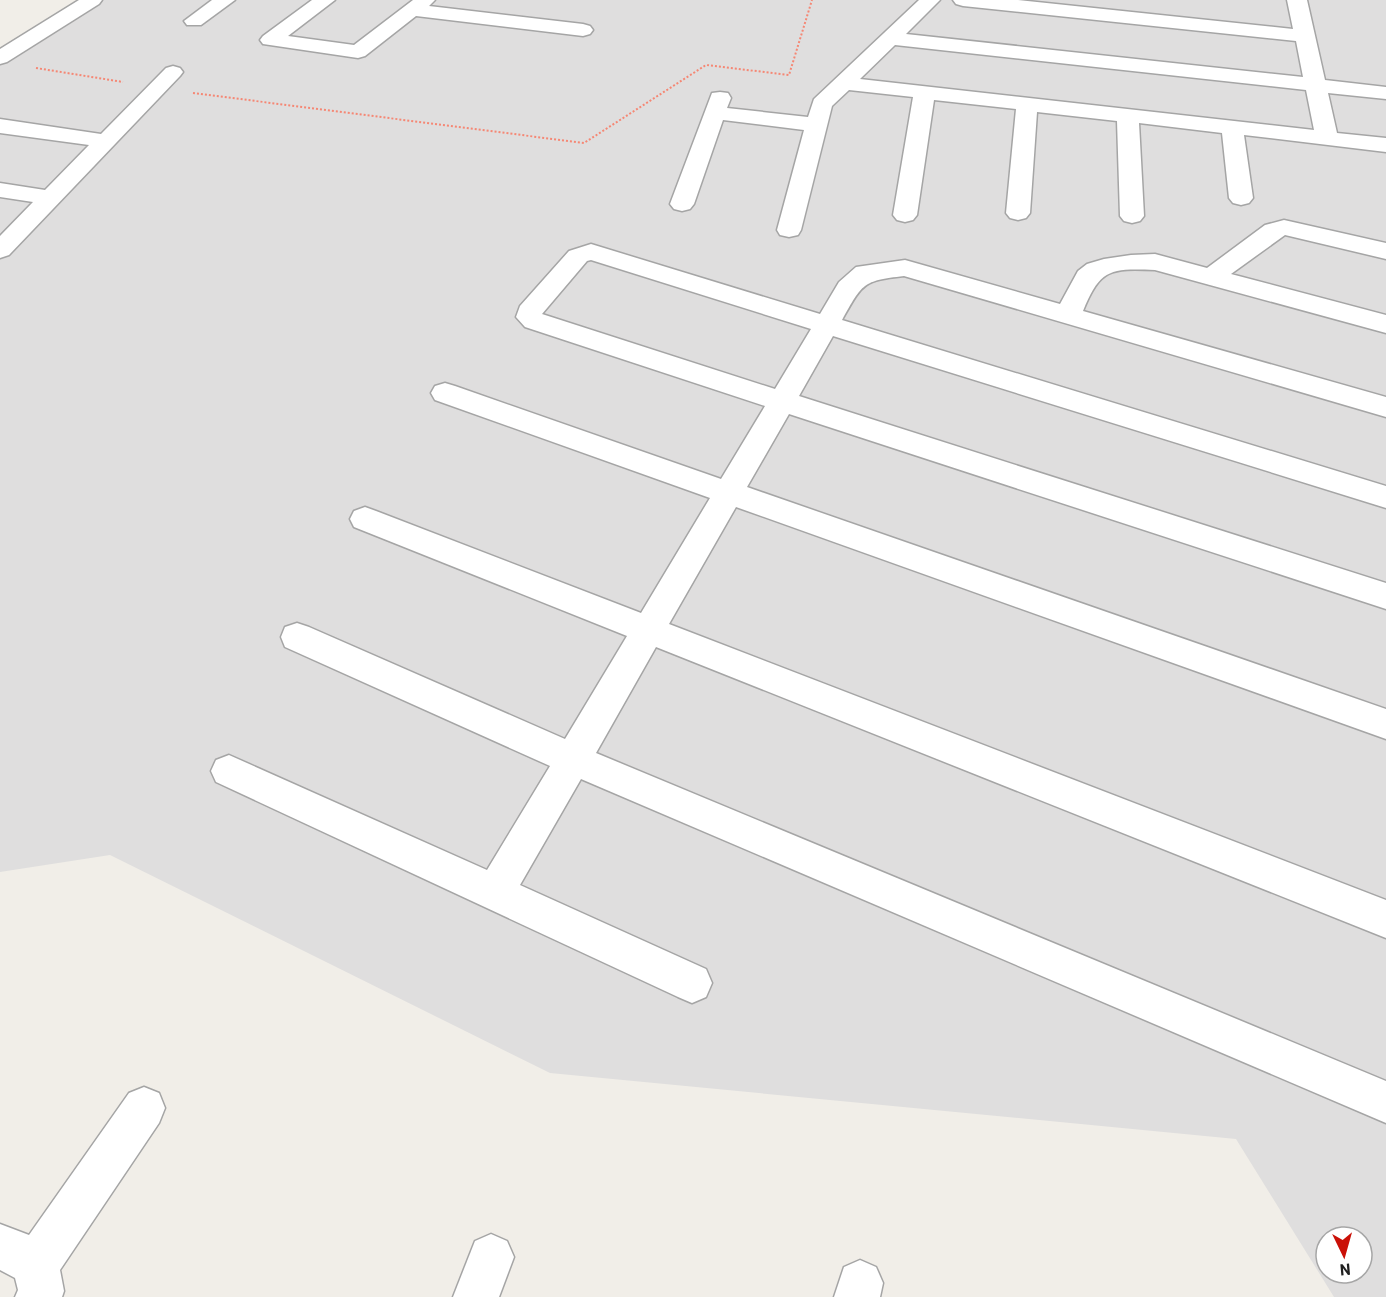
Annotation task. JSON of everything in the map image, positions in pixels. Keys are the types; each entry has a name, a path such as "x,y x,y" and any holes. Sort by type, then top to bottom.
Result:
{"street":[{"path":"0,58 92,0"},
{"path":"194,21 225,0"},
{"path":"325,0 270,40 358,52 419,5 583,30"},
{"path":"789,230 822,104 930,0"},
{"path":"963,0 1024,3 1305,36"},
{"path":"1297,0 1327,138"},
{"path":"891,38 1386,93"},
{"path":"0,250 173,72"},
{"path":"843,83 1386,145"},
{"path":"905,215 925,92"},
{"path":"1018,213 1027,104"},
{"path":"682,204 717,106 816,125"},
{"path":"1128,116 1132,216"},
{"path":"0,126 105,141"},
{"path":"1232,128 1240,198"},
{"path":"0,190 50,198"},
{"path":"1211,277 1274,230 1284,227 1386,251"},
{"path":"1386,497 591,252 578,256 529,312 529,317 534,321 1386,596"},
{"path":"1068,315 1088,275 1104,267 1143,261 1155,262 1386,324"},
{"path":"495,893 848,288 865,273 905,268 1386,407"},
{"path":"445,393 1386,724"},
{"path":"365,519 1386,919"},
{"path":"297,637 572,759 1386,1102"},
{"path":"229,771 692,983"},
{"path":"25,1270 144,1108"}],"path":[{"path":"34,67 157,88 584,143 706,65 789,75 812,0"}],"shaded area":[{"path":"88,0 1386,0 1386,1297 1334,1297 1327,1285 1374,1285 1374,1225 1314,1225 1314,1265 1236,1139 550,1073 110,855 0,872 0,53"}]}
